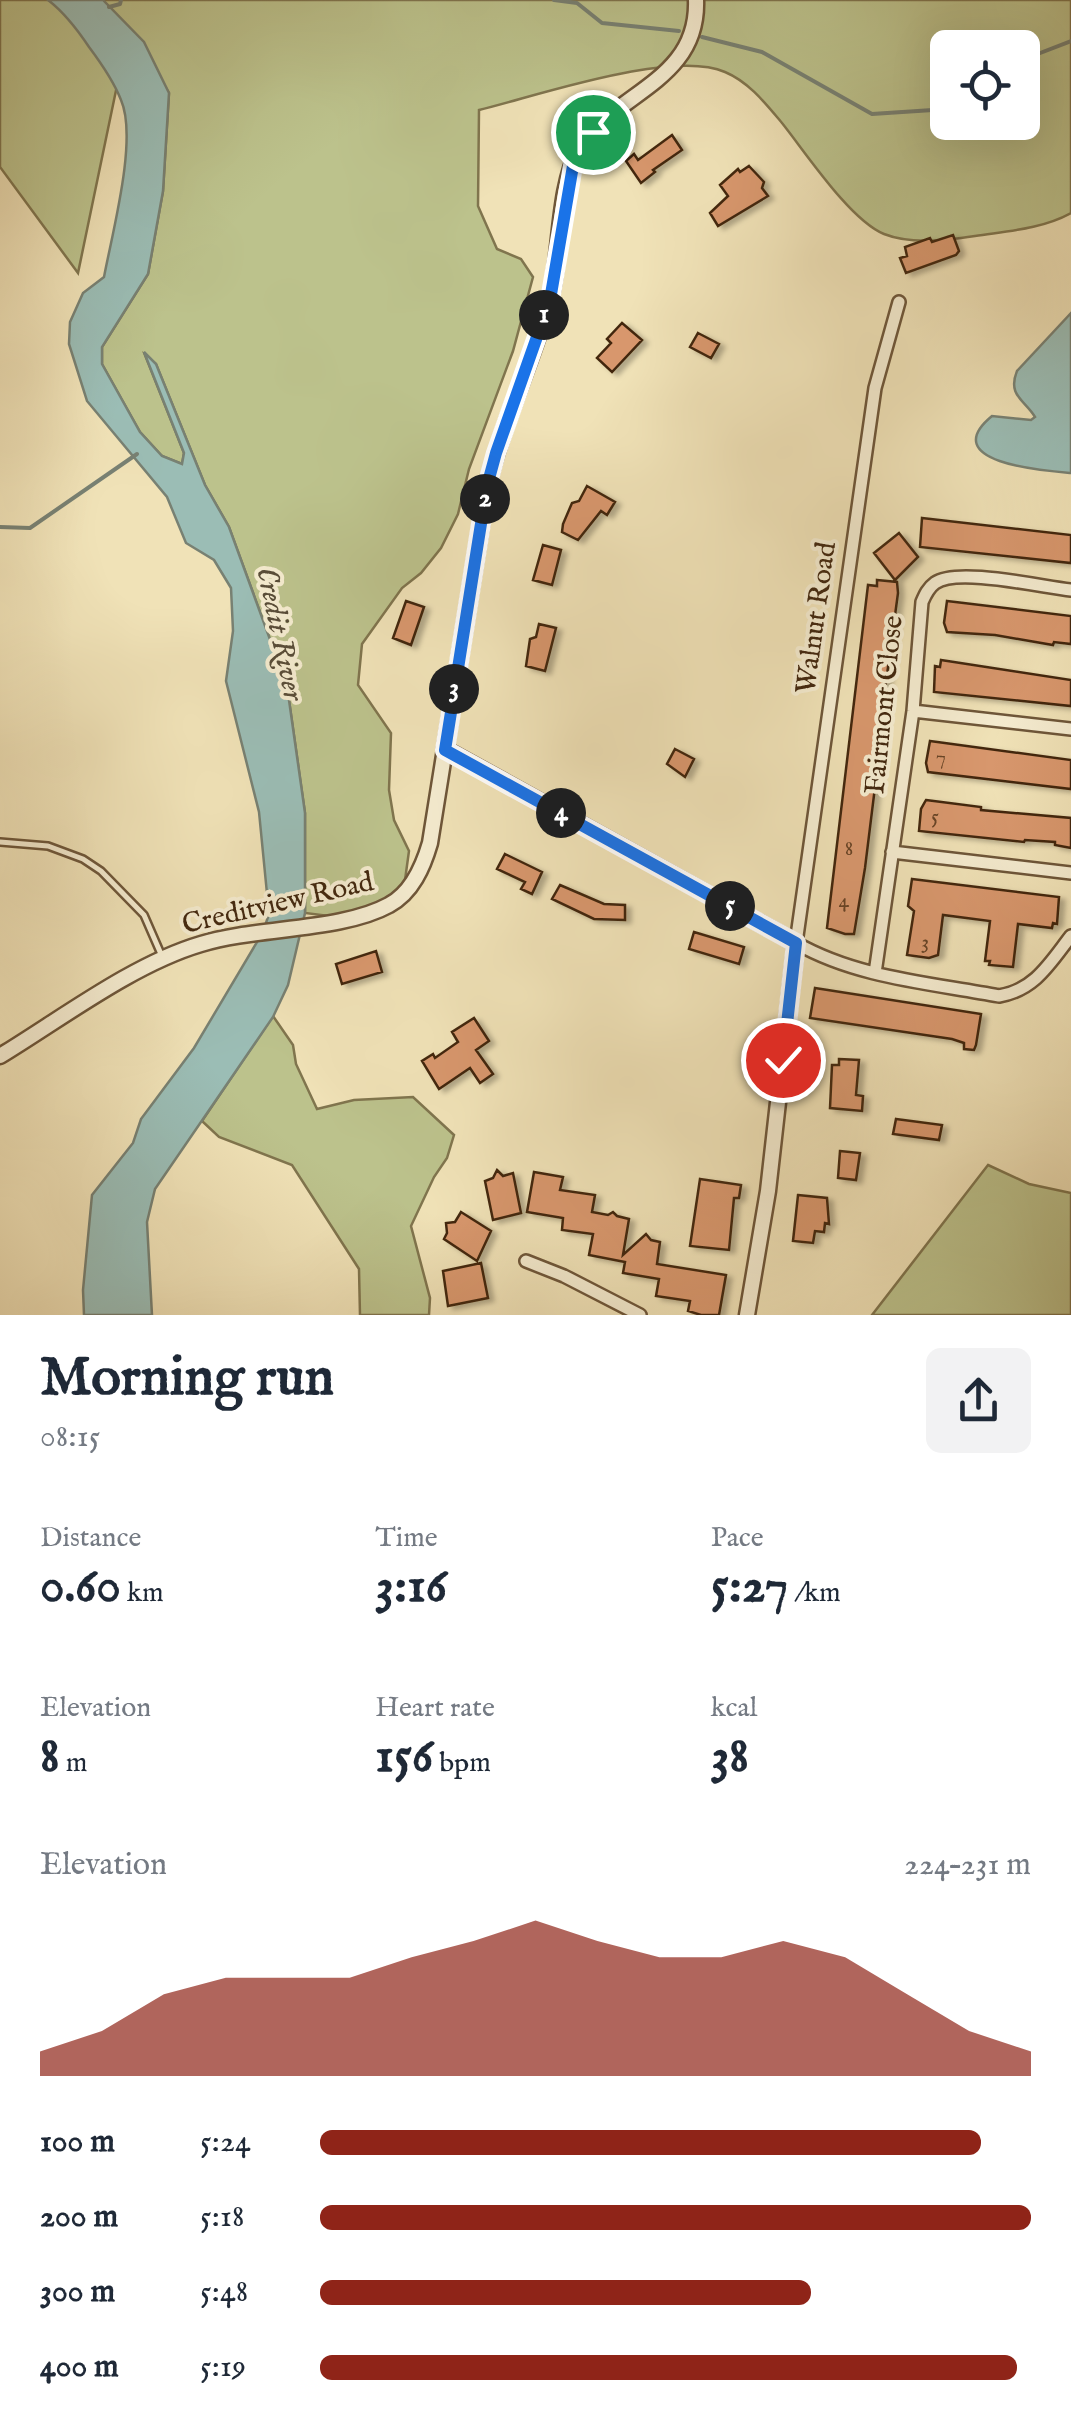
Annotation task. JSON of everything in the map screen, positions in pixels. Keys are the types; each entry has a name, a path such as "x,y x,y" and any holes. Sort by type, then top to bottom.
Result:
{"street":[{"name":"Creditview Road","path":"0,1056 162,957 244,934 371,914 402,897 409,888 430,843 487,486 550,300 574,160 593,132 668,71 678,58 694,26 696,0"},
{"name":"Walnut Road","path":"796,943 875,388 900,302"},
{"name":"Fairmont Close","path":"876,973 913,710 922,602 935,583 958,576 1071,590"},
{"path":"913,710 1071,729"},
{"path":"445,750 837,962 999,996 1030,986 1071,936"},
{"path":"892,852 1071,873"},
{"path":"747,1315 768,1191 796,943"},
{"path":"526,1261 640,1315"}],"lane":[{"path":"0,842 64,851 101,871 144,916 162,957"}],"green space":[{"path":"0,0 1071,0 1071,213 1024,229 930,241 884,234 843,201 749,88 734,76 702,66 639,70 479,110 478,206 497,249 521,259 533,277 513,351 469,469 458,514 441,548 421,573 402,588 362,644 358,685 391,733 389,790 394,820 409,851 405,880 386,911 361,920 305,913 305,813 287,686 229,527 205,485 156,364 145,355 184,453 182,464 162,456 140,432 102,364 102,347 148,274 163,191 169,93 129,28 78,273 0,167"},
{"path":"273,1016 293,1045 296,1064 317,1109 354,1100 413,1097 454,1135 447,1158 411,1226 430,1298 429,1315 360,1315 359,1269 292,1165 219,1137 202,1121"},
{"path":"988,1165 1029,1184 1071,1193 1071,1315 872,1315"}],"water":[{"name":"Credit River","path":"48,0 103,0 144,42 169,93 163,191 148,274 102,347 102,364 140,432 162,456 182,464 184,453 144,352 156,364 205,485 229,527 287,686 305,813 305,913 288,985 273,1017 155,1189 147,1222 152,1315 84,1315 92,1195 133,1143 141,1119 194,1048 263,932 269,914 259,812 226,681 233,631 231,588 214,560 186,543 167,497 87,401 69,344 70,322 83,293 104,277 122,187 127,138 121,100 103,66"},
{"path":"1071,313 1071,473 1020,466 985,454 977,444 978,432 992,416 1031,420 1035,417 1016,392 1014,379"}],"building":[{"path":"672,135 682,150 641,183 626,161 634,154 638,160"},
{"path":"749,166 764,182 762,188 768,196 718,226 710,213 728,196 720,185 738,169 740,172"},
{"path":"953,235 959,251 956,255 906,273 900,258 907,256 905,247"},
{"path":"622,323 642,340 612,372 597,358"},
{"path":"698,333 719,344 711,358 690,347"},
{"path":"587,486 615,502 607,515 601,511 578,540 562,532 563,524 572,503 579,501"},
{"path":"922,518 1071,535 1071,563 920,547"},
{"path":"899,533 918,557 895,580 874,553"},
{"path":"543,545 561,550 552,585 533,580"},
{"path":"877,580 897,582 898,593 865,868 854,934 845,934 827,928 868,585 877,586"},
{"path":"406,601 424,607 411,645 393,638"},
{"path":"947,601 1071,616 1071,644 947,632"},
{"path":"539,624 556,628 545,671 526,666 530,639 536,637"},
{"path":"941,660 1071,680 1071,706 934,692 935,666 940,667"},
{"path":"930,741 1071,760 1071,789 928,772"},
{"path":"675,749 694,759 685,777 667,764"},
{"path":"926,800 981,810 1071,818 1071,848 1055,842 919,831"},
{"path":"505,854 542,872 532,894 521,889 525,882 497,869"},
{"path":"912,879 1059,897 1057,924 1053,923 1052,928 1018,924 1013,967 989,965 990,961 985,961 990,921 943,915 938,955 907,955 914,911 908,906"},
{"path":"560,885 604,904 625,905 625,920 594,919 552,899"},
{"path":"694,932 744,947 739,964 689,949"},
{"path":"376,951 382,972 342,984 336,964"},
{"path":"815,988 981,1014 976,1045 974,1050 964,1049 964,1043 952,1039 810,1018"},
{"path":"474,1018 489,1041 476,1050 493,1074 480,1083 470,1068 439,1089 422,1061 433,1054 435,1058 458,1042 452,1032"},
{"path":"839,1059 859,1060 856,1095 863,1096 862,1111 830,1108 832,1065 839,1065"},
{"path":"896,1119 942,1125 939,1140 893,1134"},
{"path":"840,1151 860,1153 856,1180 838,1178"},
{"path":"497,1170 503,1176 513,1173 521,1213 493,1220 485,1181 493,1178"},
{"path":"534,1172 563,1177 560,1190 595,1195 592,1212 613,1212 629,1219 623,1255 646,1234 660,1242 657,1264 726,1275 719,1315 701,1315 688,1311 690,1301 656,1296 659,1279 623,1273 625,1262 589,1255 593,1234 562,1230 563,1218 527,1212"},
{"path":"700,1179 741,1185 739,1198 734,1198 729,1250 690,1246"},
{"path":"798,1195 827,1198 829,1224 825,1223 824,1232 815,1231 813,1243 793,1241"},
{"path":"461,1212 491,1231 477,1261 444,1239 446,1223 455,1222"},
{"path":"481,1263 488,1298 448,1306 443,1271"}],"waterway":[{"path":"109,7 121,0"},
{"path":"554,0 577,3 602,23 679,31"},
{"path":"702,37 762,52 872,114 930,110"},
{"path":"1040,53 1071,41"},
{"path":"0,527 30,528 137,454"}],"route":[{"path":"593,132 574,160 550,300 487,486 445,750 796,943 783,1060"}]}
